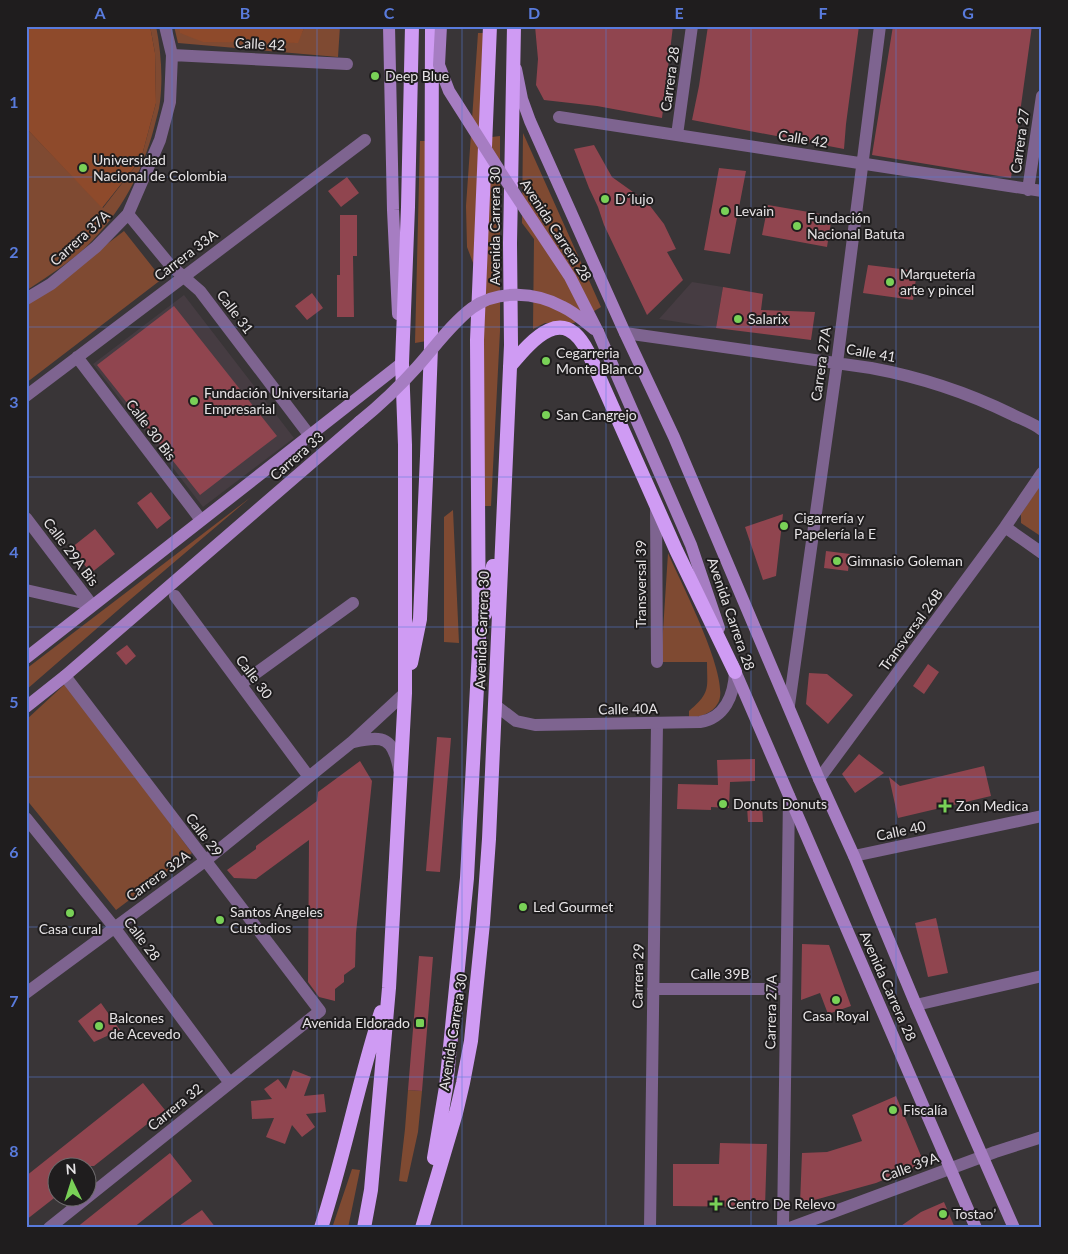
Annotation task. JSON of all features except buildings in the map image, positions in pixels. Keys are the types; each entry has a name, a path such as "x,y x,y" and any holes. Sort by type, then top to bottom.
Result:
{"highway":[{"path":"364,1228 371,1190 389,988 405,693 405,445 402,363 412,26"},
{"path":"405,693 420,619 428,456 431,338 432,26"},
{"name":"Avenida Carrera 30","path":"422,1228 446,1087 467,878 479,649 476,340 490,26"},
{"name":"Avenida Carrera 30","path":"422,1228 456,1114 471,1041 479,976 488,858 510,366 514,26"},
{"path":"510,366 525,348 543,332 563,328 572,330 578,335 588,352 676,550 735,672"},
{"path":"479,649 503,509"},
{"path":"321,1228 336,1181 366,1058 389,988"}],"main road":[{"path":"388,26 392,210 402,363"},
{"name":"Avenida Carrera 28","path":"441,26 439,65 450,91 503,176 570,277 620,380 691,545 735,672 952,1168 976,1228"},
{"name":"Avenida Carrera 28","path":"513,55 522,98 530,121 674,437 916,1005 984,1156 1014,1228"},
{"name":"Carrera 33","path":"26,707 65,676 396,390 458,321 473,308 493,298 523,295 564,307 598,332"},
{"name":"Carrera 33","path":"26,658 402,363"}],"street":[{"path":"128,214 160,140 170,102 171,49 165,26"},
{"name":"Carrera 28","path":"677,135 692,26"},
{"name":"Carrera 27A","path":"789,705 880,26"},
{"name":"Calle 42","path":"171,49 347,64"},
{"name":"Carrera 27","path":"1028,190 1042,96"},
{"name":"Calle 42","path":"559,117 1042,191"},
{"name":"Carrera 33A","path":"26,396 365,140"},
{"name":"Calle 31","path":"128,214 170,265 200,291 310,436"},
{"name":"Carrera 37A","path":"26,299 51,284 96,247 128,214"},
{"name":"Calle 41","path":"625,333 908,375 945,386 992,404 1042,430"},
{"name":"Calle 30 Bis","path":"78,357 200,520"},
{"name":"Transversal 26B","path":"819,779 1005,527 1042,473"},
{"name":"Transversal 39","path":"656,506 657,662"},
{"name":"Calle 29A Bis","path":"26,518 92,605"},
{"path":"1005,527 1042,553"},
{"path":"26,590 92,605"},
{"name":"Calle 30","path":"175,596 309,777"},
{"path":"241,684 353,603"},
{"name":"Calle 40A","path":"495,705 512,719 524,724 694,723 713,719 722,711 732,694 735,672"},
{"name":"Calle 29","path":"65,676 320,1011"},
{"name":"Carrera 32A","path":"26,992 205,861 352,742 405,693"},
{"name":"Carrera 29","path":"650,1228 657,724"},
{"path":"352,742 370,738 383,739 388,742 396,754 400,775"},
{"name":"Carrera 27A","path":"783,1228 789,796"},
{"name":"Calle 40","path":"854,856 1042,816"},
{"name":"Calle 28","path":"26,818 114,926 229,1082"},
{"path":"916,1005 1042,976"},
{"name":"Calle 39B","path":"653,989 786,989"},
{"name":"Carrera 32","path":"49,1228 320,1011"},
{"name":"Calle 39A","path":"790,1228 984,1156 1042,1137"}],"shaded area":[{"path":"26,26 150,26 155,53 156,103 141,159 102,208 26,128"},
{"path":"150,26 156,26 158,35 161,64 159,109 149,145 129,192 110,220 81,252 26,291 26,128 103,208 141,159 156,103 155,53"},
{"path":"174,26 179,26 181,33 297,43 305,26 340,26 338,57 178,43"},
{"path":"179,26 305,26 298,43 203,42 180,33"},
{"path":"478,33 485,33 475,268 467,247 466,206"},
{"path":"523,133 601,307 574,323 545,323 533,329 534,239 522,223"},
{"path":"500,136 500,331 491,506 484,506 481,375 492,137"},
{"path":"420,141 426,141 427,341 415,343"},
{"path":"124,231 162,279 26,383 26,306"},
{"path":"692,282 723,287 716,328 659,319"},
{"name":"Fundación Universitaria Empresarial","path":"184,295 294,438 203,507 93,364"},
{"path":"1042,483 1042,537 1021,523 1021,514"},
{"path":"251,497 125,604 26,690 26,669"},
{"path":"453,510 459,643 444,642 444,517"},
{"path":"668,553 702,629 718,674 720,691 716,707 706,714 689,719 689,711 701,699 706,690 707,662 661,662"},
{"path":"66,683 192,853 116,910 26,799 26,720"},
{"path":"408,1090 422,1091 418,1132 407,1182 399,1181"},
{"path":"352,1169 360,1170 348,1228 332,1228"}],"place":[{"name":"Deep Blue","path":"375,76"},
{"name":"Universidad Nacional de Colombia","path":"83,168"},
{"name":"D´lujo","path":"605,199"},
{"name":"Levain","path":"725,211"},
{"name":"Fundación Nacional Batuta","path":"797,226"},
{"name":"Marquetería arte y pincel","path":"890,282"},
{"name":"Salarix","path":"738,319"},
{"name":"Cegarreria Monte Blanco","path":"546,361"},
{"name":"Fundación Universitaria Empresarial","path":"194,401"},
{"name":"San Cangrejo","path":"546,415"},
{"name":"Cigarrería y Papelería la E","path":"784,526"},
{"name":"Gimnasio Goleman","path":"837,561"},
{"name":"Donuts Donuts","path":"723,804"},
{"name":"Zon Medica","path":"945,806"},
{"name":"Led Gourmet","path":"523,907"},
{"name":"Casa cural","path":"70,913"},
{"name":"Santos Ángeles Custodios","path":"220,920"},
{"name":"Casa Royal","path":"836,1000"},
{"name":"Avenida Eldorado","path":"420,1023"},
{"name":"Balcones de Acevedo","path":"99,1026"},
{"name":"Fiscalía","path":"893,1110"},
{"name":"Centro De Relevo","path":"716,1204"},
{"name":"Tostao’","path":"943,1214"}]}
